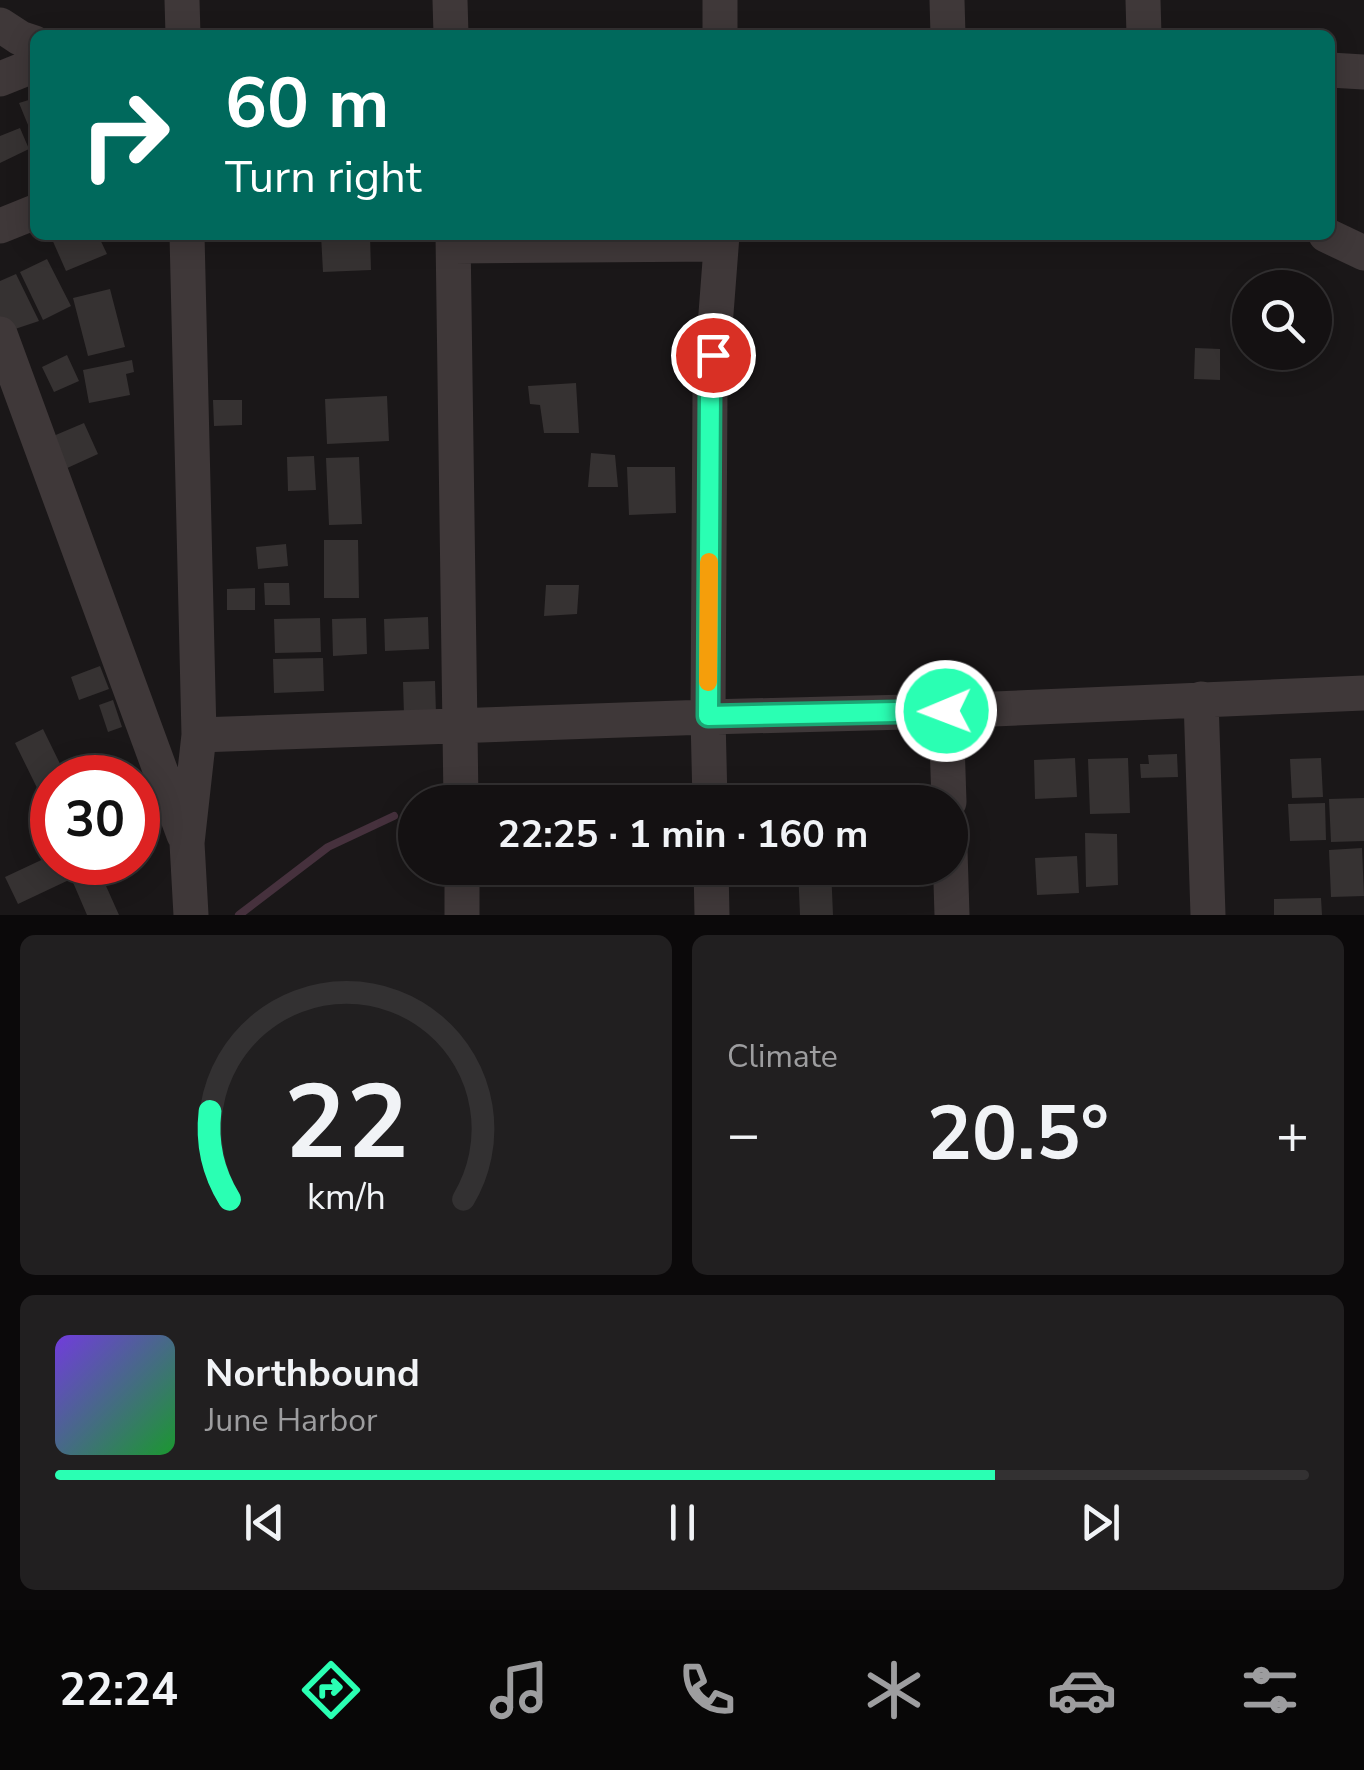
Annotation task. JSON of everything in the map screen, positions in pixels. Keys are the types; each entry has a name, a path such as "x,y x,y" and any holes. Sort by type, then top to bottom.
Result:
{"street":[{"path":"182,0 183,30"},
{"path":"450,0 450,30"},
{"path":"720,0 720,30"},
{"path":"946,0 948,30"},
{"path":"1143,0 1144,30"},
{"path":"0,26 30,41"},
{"path":"0,80 30,67"},
{"path":"1335,70 1364,72"},
{"path":"0,226 30,214"},
{"path":"1335,239 1364,253"},
{"path":"187,240 199,734 187,843 191,914"},
{"path":"461,785 453,241 721,240 710,392 710,785"},
{"path":"0,334 187,843"},
{"path":"199,734 946,711 1364,693"},
{"path":"1201,699 1208,915"},
{"path":"946,711 948,785"},
{"path":"462,885 462,915"},
{"path":"711,885 712,915"},
{"path":"951,885 952,915"}],"building":[{"path":"30,100 30,130 19,103"},
{"path":"20,128 29,149 0,163 0,136"},
{"path":"52,240 100,240 107,254 66,271"},
{"path":"321,240 370,240 371,270 323,272"},
{"path":"47,259 71,306 43,320 20,272"},
{"path":"16,274 39,321 3,333 0,281"},
{"path":"110,289 125,347 88,356 73,298"},
{"path":"1195,348 1220,349 1220,380 1194,379"},
{"path":"67,355 79,381 54,392 42,367"},
{"path":"132,360 134,372 126,374 130,395 89,403 83,370"},
{"path":"576,383 579,433 544,433 540,405 530,404 528,386"},
{"path":"387,396 389,441 327,444 325,399"},
{"path":"213,400 242,400 242,425 214,426"},
{"path":"84,423 98,454 65,469 51,437"},
{"path":"591,453 615,455 618,487 588,487"},
{"path":"314,456 316,490 288,491 287,457"},
{"path":"359,457 362,524 329,525 326,458"},
{"path":"627,467 675,467 676,513 629,515"},
{"path":"324,540 358,540 359,598 324,598"},
{"path":"286,544 288,566 258,569 256,547"},
{"path":"264,583 289,583 290,605 265,605"},
{"path":"546,585 579,585 577,614 544,616"},
{"path":"255,588 255,610 227,610 227,589"},
{"path":"428,617 429,649 385,651 384,619"},
{"path":"320,618 321,652 275,653 274,619"},
{"path":"366,618 367,654 333,656 332,619"},
{"path":"323,658 324,691 274,693 273,659"},
{"path":"100,666 109,689 79,700 71,677"},
{"path":"435,681 436,714 404,715 403,682"},
{"path":"113,700 122,727 108,732 99,705"},
{"path":"43,729 56,755 30,755 30,774 15,743"},
{"path":"1177,754 1178,777 1141,778 1140,764 1149,764 1148,755"},
{"path":"1075,758 1077,797 1035,799 1034,760"},
{"path":"1128,758 1130,813 1090,814 1088,759"},
{"path":"1321,758 1323,797 1292,798 1290,759"},
{"path":"1364,798 1364,841 1331,842 1329,799"},
{"path":"1325,803 1326,840 1290,841 1288,804"},
{"path":"1085,833 1117,834 1118,885 1086,887"},
{"path":"1362,848 1364,896 1331,897 1329,850"},
{"path":"1077,856 1079,893 1037,895 1035,858"},
{"path":"30,865 30,885 58,885 18,904 5,877"},
{"path":"74,885 106,885 119,915 87,915"},
{"path":"799,885 832,885 833,915 800,915"},
{"path":"1321,898 1322,915 1274,915 1274,899"}],"waterway":[{"path":"239,915 328,847 394,816"}],"slow traffic":[{"path":"708,682 709,562"}],"route":[{"path":"713,355 708,716 946,711"}]}
